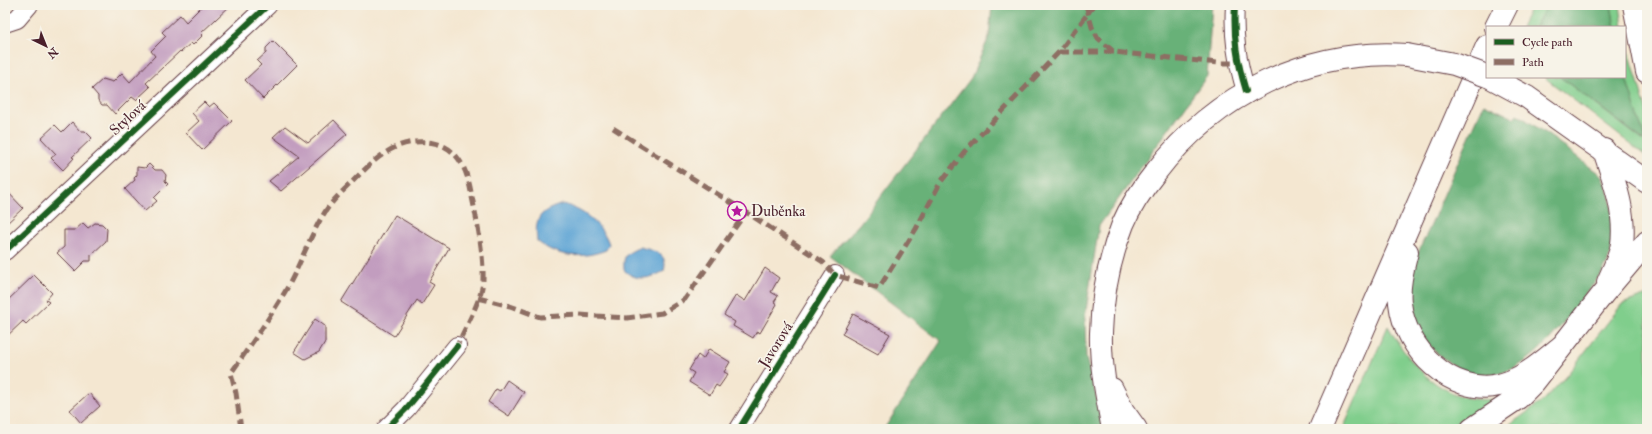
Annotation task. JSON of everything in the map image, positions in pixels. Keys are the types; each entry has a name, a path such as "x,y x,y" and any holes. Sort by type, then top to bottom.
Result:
{"main road":[{"path":"1496,26 1507,5"},
{"path":"1634,5 1647,72"},
{"path":"1320,429 1486,48"},
{"path":"1112,429 1101,333 1108,279 1123,223 1140,192 1186,136 1210,116 1246,91 1282,75 1315,64 1361,56 1386,54 1407,55 1454,64 1486,76"},
{"path":"1492,78 1527,97 1604,150 1647,182"},
{"path":"1603,294 1622,245 1623,228 1619,198 1604,150"},
{"path":"1426,184 1407,254 1400,291 1400,304 1403,318 1408,332 1422,354 1441,372 1454,379 1465,383 1487,386 1499,385 1520,377 1536,367 1563,345"},
{"path":"1472,429 1518,398 1534,382 1603,294 1647,242"},
{"path":"1603,294 1647,256"},
{"path":"1104,368 1115,397 1136,429"},
{"path":"1303,429 1333,398"}],"street":[{"path":"5,23 17,19 29,5"},
{"name":"Stylová","path":"5,251 268,5"},
{"path":"1235,5 1234,33 1236,55 1246,91"},
{"name":"Javorová","path":"739,429 835,275"},
{"path":"386,429 406,409 457,346"}],"green space":[{"path":"992,5 1212,5 1207,76 1099,226 1085,317 1086,358 1105,429 884,429 941,341 830,256 860,223 971,78 989,37"},
{"path":"1532,5 1547,5 1536,26 1522,26"},
{"path":"1547,5 1611,5 1615,26 1536,26"},
{"path":"1611,5 1620,5 1623,26 1615,26"},
{"path":"1626,41 1647,112 1647,157 1545,78 1561,78 1645,142 1626,78"},
{"path":"1561,78 1626,78 1646,142"},
{"path":"1484,104 1514,118 1517,114 1543,131 1599,174 1606,185 1613,218 1611,251 1606,265 1596,281 1554,335 1538,351 1522,363 1505,372 1486,375 1465,371 1444,359 1432,348 1417,328 1411,313 1408,297 1410,278 1420,248"},
{"path":"1647,295 1647,429 1504,429 1544,400 1567,375 1622,304"},
{"path":"1388,326 1411,360 1420,371 1431,380 1454,394 1475,399 1496,400 1447,429 1343,429"}],"water":[{"path":"563,204 570,206 584,214 597,224 602,230 609,244 606,250 579,256 562,254 545,247 537,241 536,233 540,216 549,209"},
{"path":"640,247 655,252 662,257 665,265 664,271 654,276 639,278 624,270 626,255"}],"building":[{"path":"203,5 231,5 201,33 203,35 193,45 191,43 181,52 180,51 146,83 150,87 136,100 132,97 115,114 107,105 102,105 98,100 98,96 92,89 103,79 113,82 122,73 130,82 155,56 151,51 166,36 162,32 180,15 186,22"},
{"path":"273,41 297,65 263,99 245,80 261,65 257,61 266,53 266,48"},
{"path":"204,102 209,107 214,103 232,121 202,150 186,133 199,121 192,113"},
{"path":"334,120 347,134 281,191 269,181 299,156 273,137 285,126 308,143"},
{"path":"72,122 80,131 85,131 92,138 72,157 74,158 63,170 51,158 56,154 41,138 55,125 62,132"},
{"path":"149,164 155,170 162,170 166,175 165,181 168,184 154,198 157,201 145,211 125,189 135,180 134,178 137,175 137,167 145,168"},
{"path":"5,189 23,208 5,225"},
{"path":"395,215 449,248 429,282 434,285 422,304 417,300 394,336 341,302"},
{"path":"83,223 88,228 95,223 102,224 107,229 106,241 91,255 91,261 85,261 75,271 57,253 64,247 64,230 75,230"},
{"path":"765,268 779,278 771,292 778,296 774,302 777,304 760,333 757,331 753,338 733,326 735,322 724,315 736,295 745,301"},
{"path":"34,275 52,293 46,300 49,302 26,324 23,321 5,338 5,303"},
{"path":"853,314 890,334 878,354 842,334"},
{"path":"315,319 325,326 325,342 319,352 305,359 294,352"},
{"path":"709,349 730,362 724,372 728,374 719,387 716,385 710,395 689,382 694,373 689,370 698,355 703,359"},
{"path":"507,380 524,392 509,416 488,402 496,389 500,391"},
{"path":"89,393 100,406 81,423 70,410"}],"marked path":[{"path":"1086,5 1092,27 1098,38 1114,52 1218,63 1237,63"},
{"path":"478,298 510,306 540,317 580,315 627,318 662,313 685,299 746,212 823,262 835,275 879,288 916,229 940,183 964,152 1059,52 1094,5"},
{"path":"1059,52 1114,52"},
{"path":"613,128 746,212"},
{"path":"241,429 236,393 231,373 286,290 321,219 336,198 380,156 399,146 410,143 434,143 449,150 460,161 469,184 481,247 483,279 477,304 457,346"}],"cycle path":[{"path":"5,251 268,5"},
{"path":"1235,5 1236,49 1246,91"},
{"path":"739,429 835,275"},
{"path":"386,429 406,409 457,346"}],"place":[{"name":"Duběnka","path":"737,211"}]}
